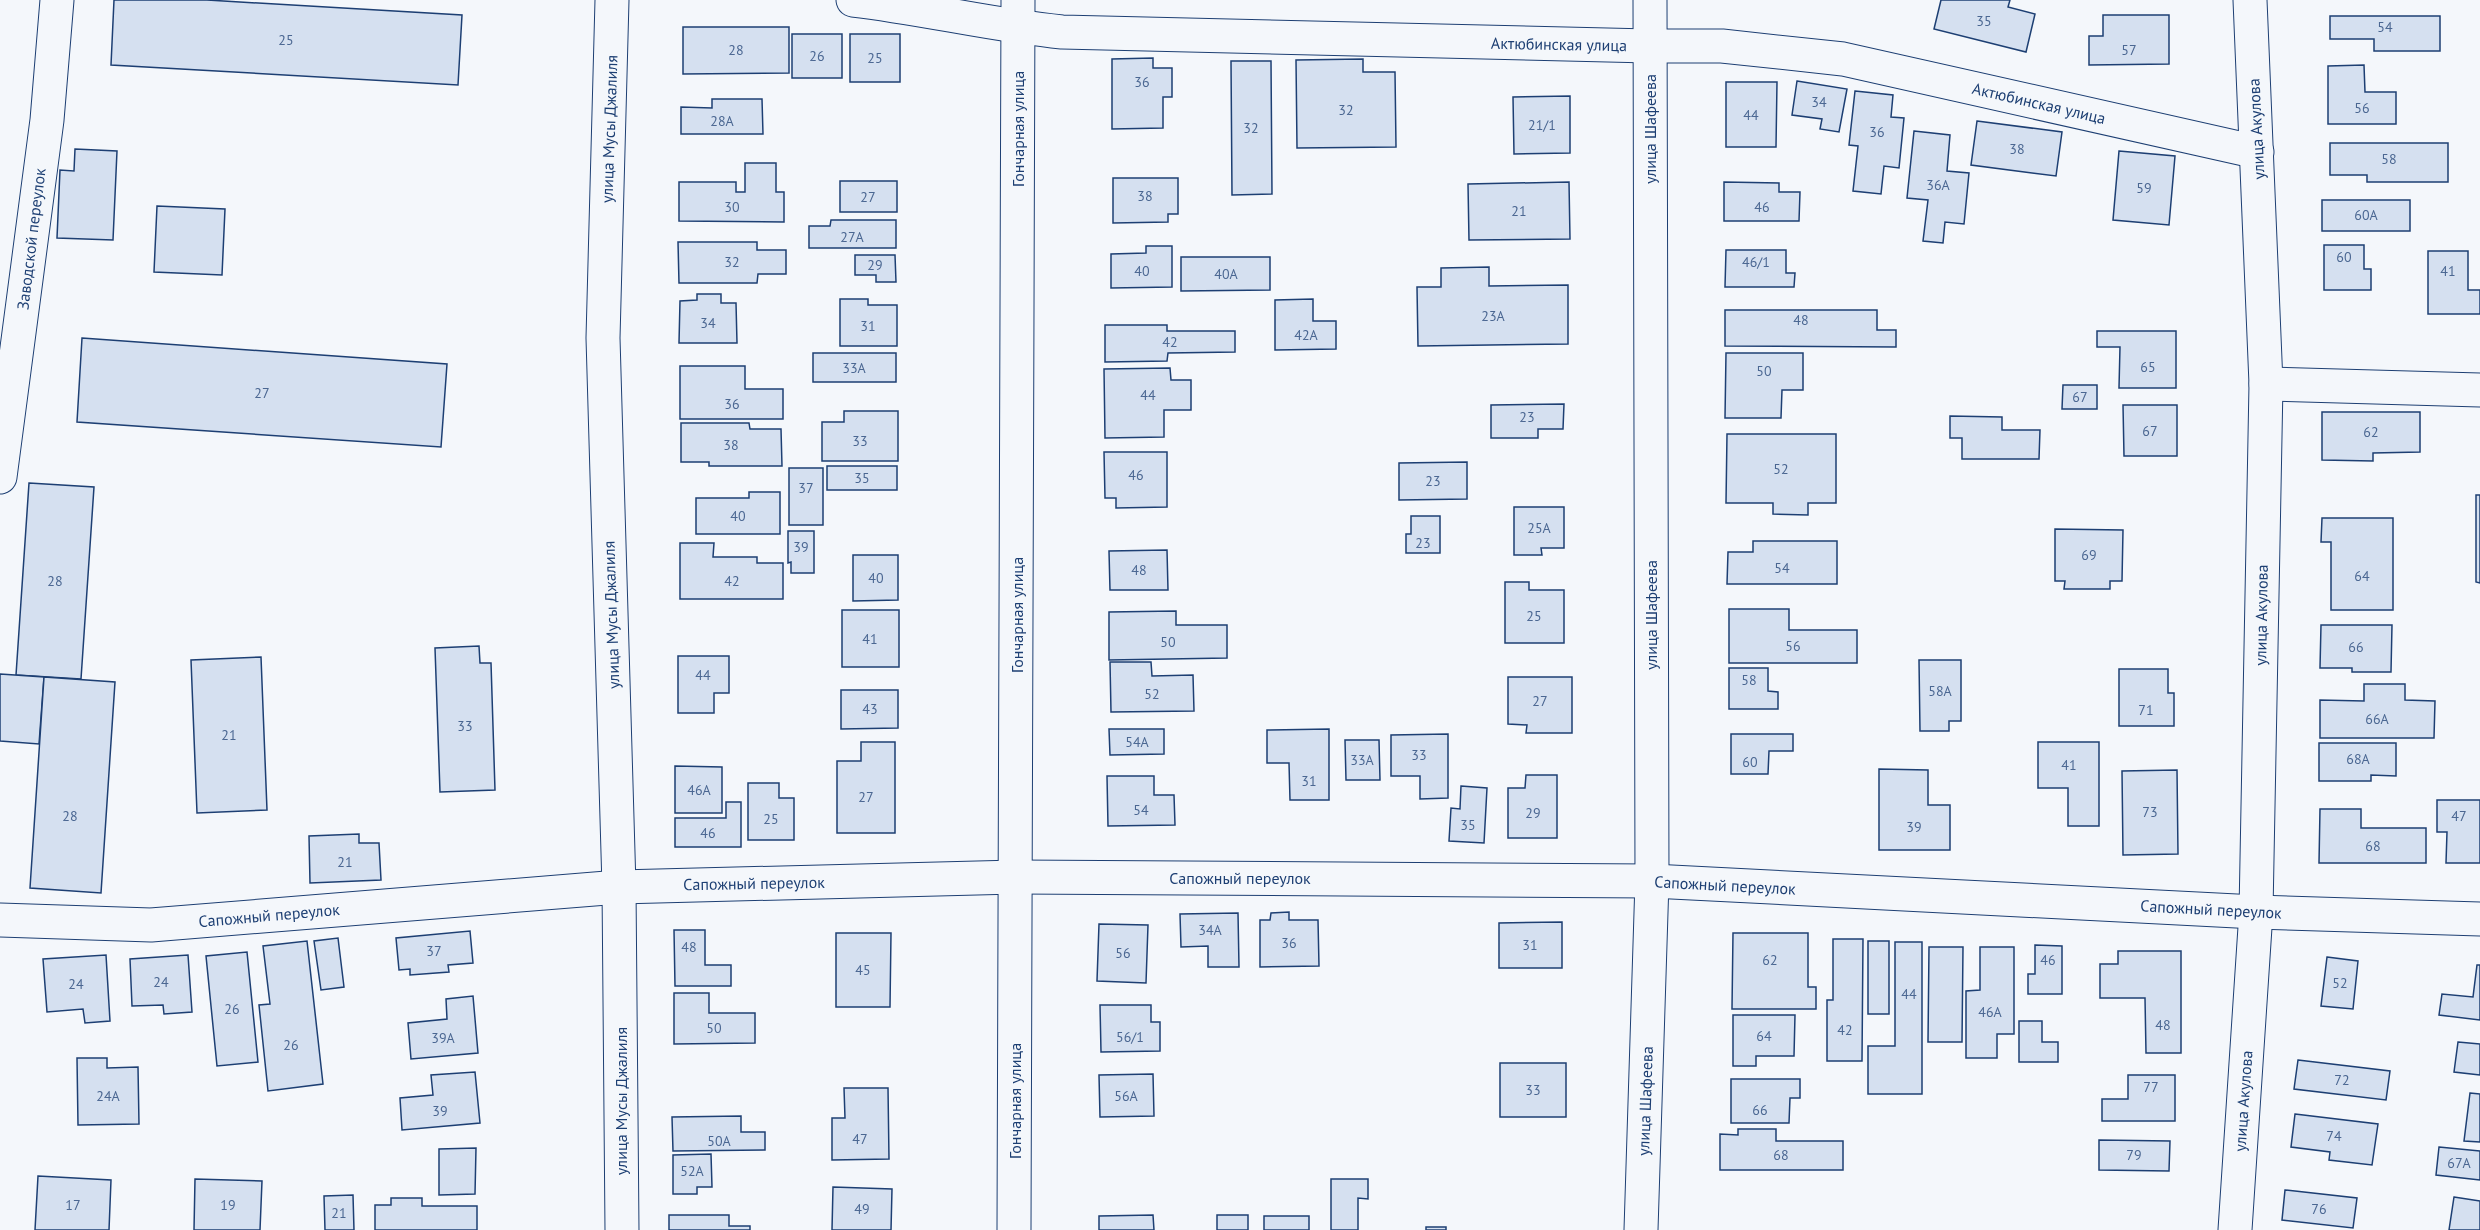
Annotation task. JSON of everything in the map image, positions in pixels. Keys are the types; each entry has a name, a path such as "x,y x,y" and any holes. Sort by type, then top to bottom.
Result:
{"street":[{"name":"Заводской переулок","path":"0,475 47,120 57,0"},
{"name":"улица Мусы Джалиля","path":"612,0 603,338 619,887 622,1230"},
{"name":"Актюбинская улица","path":"853,0 901,6 1018,14 1062,32 1722,46 1843,59 2257,152"},
{"name":"улица Шафеева","path":"1641,1230 1652,881 1650,0"},
{"name":"улица Акулова","path":"2235,1230 2256,912 2266,384 2250,0"},
{"name":"Гончарная улица","path":"1014,1230 1018,14"},
{"path":"2266,384 2480,390"},
{"name":"Сапожный переулок","path":"0,920 151,925 619,887 1016,877 1652,881 2256,912 2480,919"}],"building":[{"path":"114,0 207,0 462,15 458,85 111,65"},
{"path":"1941,0 2010,0 2008,7 2035,14 2026,52 1934,29"},
{"path":"2103,15 2169,15 2169,64 2089,65 2089,36 2103,36"},
{"path":"2330,16 2440,16 2440,51 2374,51 2374,39 2330,39"},
{"path":"683,27 789,27 789,73 683,74"},
{"path":"792,34 842,34 842,78 792,78"},
{"path":"850,34 900,34 900,82 850,82"},
{"path":"1153,58 1153,68 1172,68 1172,97 1163,97 1163,128 1112,129 1112,59"},
{"path":"1363,59 1363,72 1395,72 1396,147 1297,148 1296,60"},
{"path":"1231,61 1271,61 1272,194 1232,195"},
{"path":"2364,65 2365,92 2396,92 2396,124 2328,124 2328,66"},
{"path":"1797,81 1847,89 1839,132 1820,129 1822,119 1792,115"},
{"path":"1726,82 1777,82 1776,147 1726,147"},
{"path":"1855,91 1893,95 1891,117 1904,118 1899,168 1884,166 1881,194 1853,191 1858,146 1849,145"},
{"path":"1570,96 1570,153 1514,154 1513,97"},
{"path":"712,99 762,99 763,134 681,134 681,107 712,108"},
{"path":"1977,121 2062,132 2056,176 1971,165"},
{"path":"1914,131 1950,135 1947,171 1969,173 1964,224 1945,222 1943,243 1923,241 1928,200 1907,198"},
{"path":"2330,143 2448,143 2448,182 2367,182 2367,175 2330,175"},
{"path":"75,149 117,151 113,240 57,238 60,170 74,171"},
{"path":"2119,151 2175,156 2169,225 2113,220"},
{"path":"745,163 776,163 776,192 784,192 784,222 679,221 679,182 736,182 736,192 745,192"},
{"path":"1113,178 1178,178 1178,214 1168,214 1168,222 1113,223"},
{"path":"840,181 897,181 897,212 840,212"},
{"path":"1569,182 1570,239 1469,240 1468,184"},
{"path":"1724,182 1779,183 1779,192 1800,192 1799,221 1724,221"},
{"path":"2322,200 2410,200 2410,231 2322,231"},
{"path":"157,206 225,209 222,275 154,272"},
{"path":"831,220 896,220 896,248 809,248 809,226 830,226"},
{"path":"678,242 757,242 757,250 786,250 786,274 758,274 757,283 679,283"},
{"path":"2324,245 2364,245 2364,269 2371,269 2371,290 2324,290"},
{"path":"1146,246 1172,246 1172,287 1111,288 1111,254 1146,253"},
{"path":"1726,250 1786,250 1786,273 1795,273 1794,287 1725,287"},
{"path":"2428,251 2468,251 2468,290 2480,290 2480,314 2428,314"},
{"path":"855,255 895,255 896,282 876,282 876,275 855,275"},
{"path":"1181,257 1270,257 1270,290 1181,291"},
{"path":"1489,267 1489,286 1568,285 1568,344 1418,346 1417,287 1441,287 1441,268"},
{"path":"697,294 721,294 721,303 736,303 737,343 679,343 680,301 697,300"},
{"path":"840,299 868,299 868,305 897,305 897,346 840,346"},
{"path":"1313,299 1313,321 1336,321 1336,349 1275,350 1275,300"},
{"path":"1725,310 1877,310 1877,330 1896,330 1896,347 1725,346"},
{"path":"1105,325 1167,325 1167,331 1235,331 1235,352 1168,353 1167,361 1105,362"},
{"path":"2097,331 2176,331 2176,388 2119,388 2120,347 2097,347"},
{"path":"82,338 447,364 441,447 77,422"},
{"path":"813,353 896,353 896,382 813,382"},
{"path":"1726,353 1803,353 1803,390 1782,390 1781,418 1725,418"},
{"path":"680,366 745,366 745,389 783,389 783,419 680,419"},
{"path":"1170,368 1171,380 1191,380 1191,410 1164,410 1164,437 1105,438 1104,369"},
{"path":"2063,385 2097,385 2097,409 2062,409"},
{"path":"1564,404 1563,429 1538,429 1538,438 1491,438 1491,405"},
{"path":"2123,405 2177,405 2177,456 2124,456"},
{"path":"844,411 898,411 898,461 822,461 822,422 844,422"},
{"path":"2322,412 2420,412 2420,452 2373,453 2373,461 2322,460"},
{"path":"1950,416 2002,417 2002,430 2040,430 2039,459 1962,459 1962,438 1950,438"},
{"path":"681,423 749,423 750,429 781,429 782,466 709,466 709,462 681,462"},
{"path":"1727,434 1836,434 1836,503 1808,503 1808,515 1773,514 1773,503 1726,503"},
{"path":"1104,452 1167,452 1167,507 1116,508 1116,498 1105,498"},
{"path":"1467,462 1467,499 1399,500 1399,463"},
{"path":"827,466 897,466 897,490 827,490"},
{"path":"789,468 823,468 823,525 789,525"},
{"path":"29,483 94,487 81,679 16,675"},
{"path":"749,492 780,492 780,534 696,534 696,498 749,498"},
{"path":"2476,495 2480,495 2480,583 2476,582"},
{"path":"1514,507 1564,507 1564,548 1541,548 1542,555 1514,555"},
{"path":"1411,516 1440,516 1440,553 1406,553 1406,534 1411,534"},
{"path":"2322,518 2393,518 2393,610 2331,610 2331,542 2321,542"},
{"path":"2055,529 2123,530 2122,581 2110,581 2110,589 2064,589 2065,581 2055,581"},
{"path":"788,531 814,531 814,573 791,573 791,562 788,563"},
{"path":"1753,541 1837,541 1837,584 1727,584 1728,552 1753,552"},
{"path":"680,543 714,543 713,557 757,557 757,563 783,563 783,599 680,599"},
{"path":"1167,550 1168,590 1110,590 1109,551"},
{"path":"853,555 898,555 898,600 853,601"},
{"path":"1505,582 1529,582 1529,590 1564,590 1564,643 1505,643"},
{"path":"1729,609 1789,609 1789,630 1857,630 1857,663 1729,663"},
{"path":"842,610 899,610 899,667 842,667"},
{"path":"1176,611 1176,625 1227,625 1227,658 1109,660 1109,612"},
{"path":"2321,625 2392,625 2391,672 2352,672 2352,668 2320,668"},
{"path":"479,646 480,663 491,663 495,790 440,792 435,648"},
{"path":"678,656 729,656 729,693 714,693 714,713 678,713"},
{"path":"261,657 267,810 197,813 191,660"},
{"path":"1919,660 1961,660 1961,721 1949,721 1949,731 1920,731"},
{"path":"1110,662 1151,662 1152,676 1193,675 1194,711 1111,712"},
{"path":"1729,668 1768,668 1768,691 1778,692 1778,709 1729,709"},
{"path":"2119,669 2168,669 2168,693 2174,693 2174,726 2119,726"},
{"path":"0,674 44,677 39,744 0,741"},
{"path":"44,677 115,682 101,893 30,888"},
{"path":"1508,677 1572,677 1572,733 1526,733 1527,725 1508,724"},
{"path":"2364,684 2405,684 2405,700 2435,701 2434,738 2320,738 2320,700 2364,701"},
{"path":"841,690 898,690 898,728 841,729"},
{"path":"1109,729 1164,729 1164,754 1110,755"},
{"path":"1329,729 1329,800 1290,800 1289,763 1267,763 1267,730"},
{"path":"1448,734 1448,798 1420,799 1420,776 1391,776 1391,735"},
{"path":"1731,734 1793,734 1793,751 1769,751 1768,774 1731,774"},
{"path":"1345,740 1379,740 1380,780 1346,780"},
{"path":"861,742 895,742 895,833 837,833 837,761 861,761"},
{"path":"2038,742 2099,742 2099,826 2068,826 2068,788 2038,788"},
{"path":"2319,743 2396,743 2396,776 2371,775 2371,781 2319,781"},
{"path":"675,766 722,767 722,813 675,813"},
{"path":"1879,769 1928,770 1928,805 1950,805 1950,850 1879,850"},
{"path":"2177,770 2178,854 2123,855 2122,771"},
{"path":"1526,775 1557,775 1557,838 1508,838 1508,788 1525,788"},
{"path":"1107,776 1154,776 1154,795 1174,795 1175,825 1108,826"},
{"path":"748,783 779,783 779,798 794,798 794,840 748,840"},
{"path":"1461,786 1487,788 1484,843 1449,841 1451,808 1460,809"},
{"path":"2437,800 2480,800 2480,863 2446,863 2447,832 2437,832"},
{"path":"726,802 741,802 741,847 675,847 675,818 726,818"},
{"path":"2320,809 2361,809 2361,828 2426,828 2426,863 2319,863"},
{"path":"359,834 359,843 379,843 381,880 310,883 309,836"},
{"path":"1289,912 1289,920 1318,920 1319,966 1260,967 1260,920 1270,920 1271,913"},
{"path":"1238,913 1239,967 1208,967 1208,946 1181,947 1180,914"},
{"path":"1562,922 1562,968 1499,968 1499,923"},
{"path":"1099,924 1148,925 1146,983 1097,981"},
{"path":"674,930 705,930 705,965 731,965 731,986 675,986"},
{"path":"470,931 473,963 448,965 449,972 410,975 410,969 399,970 396,938"},
{"path":"836,933 891,933 890,1007 836,1007"},
{"path":"1733,933 1808,933 1808,987 1816,987 1816,1009 1732,1009"},
{"path":"338,938 344,987 321,990 314,941"},
{"path":"1833,939 1863,939 1862,1061 1827,1061 1827,1000 1833,1000"},
{"path":"307,941 323,1084 268,1091 259,1005 270,1004 263,946"},
{"path":"1868,941 1889,941 1889,1014 1868,1014"},
{"path":"1895,942 1922,942 1922,1094 1868,1094 1868,1046 1895,1046"},
{"path":"2035,945 2062,946 2062,994 2028,994 2028,974 2035,974"},
{"path":"1929,947 1963,947 1962,1042 1928,1042"},
{"path":"1980,947 2014,947 2014,1034 1997,1034 1997,1058 1966,1058 1966,991 1980,990"},
{"path":"2118,951 2181,951 2181,1053 2146,1053 2145,998 2100,998 2100,964 2118,964"},
{"path":"247,952 258,1062 217,1066 206,956"},
{"path":"106,955 110,1021 85,1023 83,1009 47,1012 43,959"},
{"path":"188,955 192,1012 164,1014 163,1005 132,1006 130,959"},
{"path":"2327,957 2358,961 2353,1009 2321,1006"},
{"path":"2477,965 2480,965 2480,1020 2439,1015 2442,994 2473,997"},
{"path":"674,993 709,993 709,1013 755,1013 755,1043 674,1044"},
{"path":"473,996 478,1053 411,1059 408,1023 447,1019 446,999"},
{"path":"1100,1005 1151,1005 1151,1022 1160,1022 1160,1051 1101,1052"},
{"path":"1733,1015 1795,1015 1794,1056 1756,1056 1756,1066 1733,1066"},
{"path":"2019,1021 2042,1021 2042,1042 2058,1042 2058,1062 2019,1062"},
{"path":"2458,1042 2480,1044 2480,1075 2454,1072"},
{"path":"77,1058 107,1058 107,1068 138,1067 139,1124 78,1125"},
{"path":"2298,1060 2390,1071 2386,1100 2294,1089"},
{"path":"1500,1063 1566,1063 1566,1117 1500,1117"},
{"path":"475,1072 480,1123 402,1130 400,1098 433,1095 431,1075"},
{"path":"1153,1074 1154,1116 1100,1117 1099,1075"},
{"path":"2128,1075 2175,1075 2175,1121 2102,1121 2102,1099 2128,1099"},
{"path":"1731,1079 1800,1079 1800,1098 1790,1098 1789,1123 1731,1123"},
{"path":"844,1088 888,1088 889,1159 832,1160 832,1118 845,1118"},
{"path":"2470,1093 2480,1094 2480,1142 2464,1141"},
{"path":"2295,1114 2378,1124 2372,1165 2329,1160 2330,1152 2291,1147"},
{"path":"741,1116 741,1132 765,1132 765,1150 673,1151 672,1117"},
{"path":"1738,1129 1776,1129 1776,1141 1843,1141 1843,1170 1720,1170 1720,1134 1738,1135"},
{"path":"2099,1140 2170,1141 2169,1171 2099,1170"},
{"path":"2439,1147 2480,1151 2480,1180 2436,1175"},
{"path":"476,1148 475,1194 439,1195 439,1149"},
{"path":"711,1154 712,1187 697,1187 697,1194 673,1194 673,1155"},
{"path":"38,1176 111,1180 109,1230 35,1230"},
{"path":"195,1179 262,1181 260,1230 194,1230"},
{"path":"1331,1179 1368,1179 1368,1199 1358,1198 1358,1230 1331,1230"},
{"path":"833,1187 892,1189 891,1230 832,1230"},
{"path":"2285,1190 2357,1198 2353,1228 2282,1220"},
{"path":"353,1195 354,1230 325,1230 324,1196"},
{"path":"2454,1197 2480,1201 2480,1230 2449,1230"},
{"path":"391,1198 422,1198 422,1206 477,1206 477,1230 375,1230 375,1205 391,1205"},
{"path":"669,1215 729,1215 729,1226 750,1226 750,1230 669,1230"},
{"path":"1153,1215 1154,1230 1099,1230 1099,1216"},
{"path":"1217,1215 1248,1215 1248,1230 1217,1230"},
{"path":"1264,1216 1309,1216 1309,1230 1264,1230"},
{"path":"1426,1227 1446,1227 1446,1230 1426,1230"}]}
